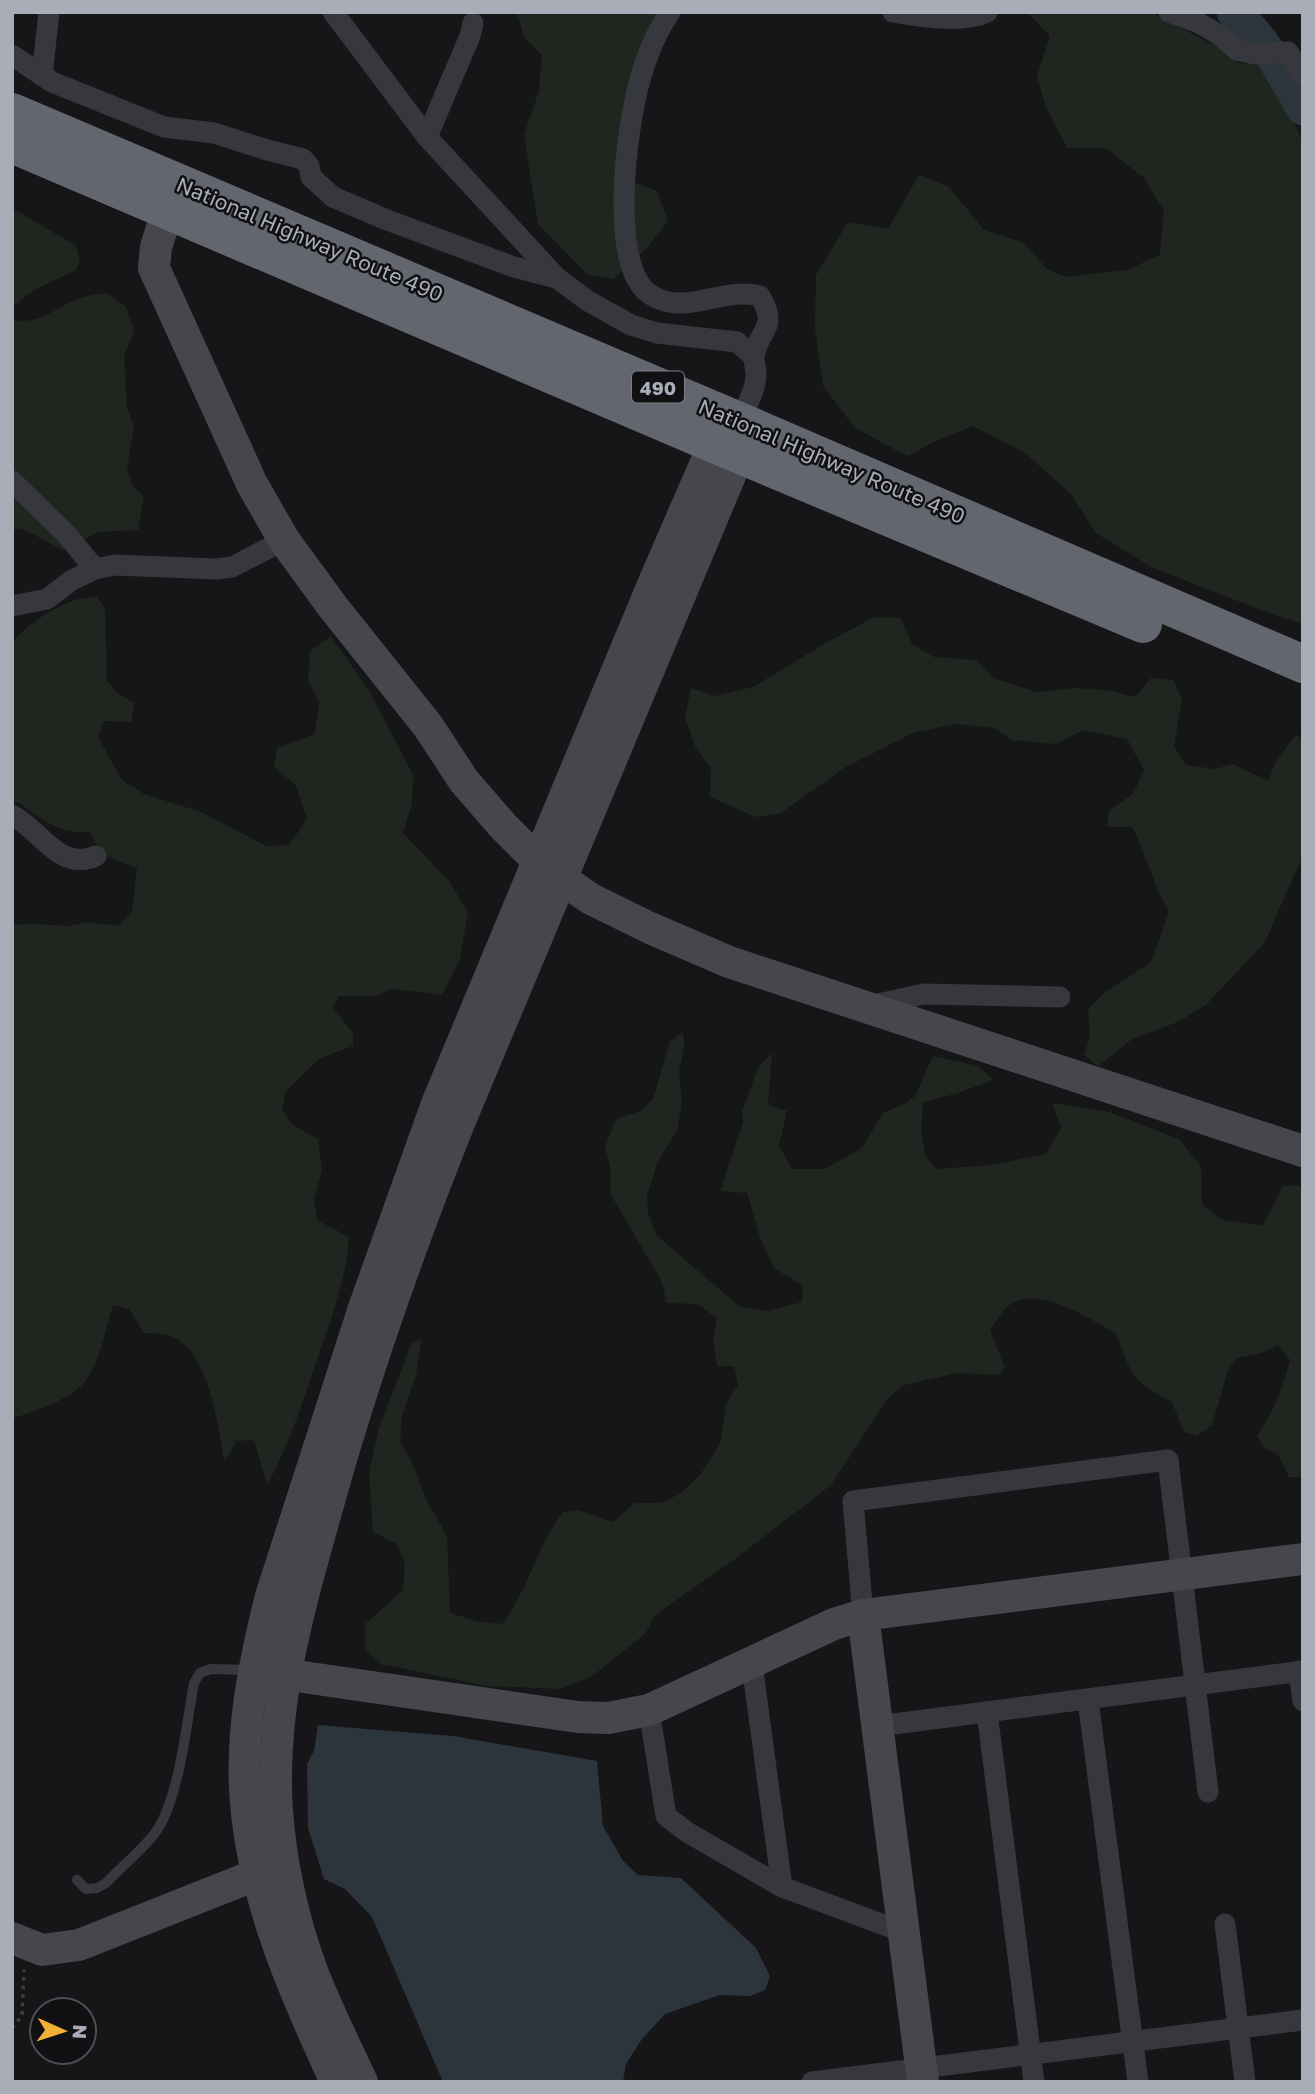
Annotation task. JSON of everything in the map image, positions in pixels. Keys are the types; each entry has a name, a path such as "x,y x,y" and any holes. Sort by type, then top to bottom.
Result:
{"highway":[{"name":"National Highway Route 490","path":"12,112 171,197 1303,691"},
{"name":"National Highway Route 490","path":"12,144 171,197"},
{"name":"National Highway Route 490","path":"731,440 1303,664"}],"street":[{"path":"43,76 49,12"},
{"path":"333,12 427,137 557,278 588,301 631,325 657,333 737,342 754,357"},
{"path":"362,2082 313,1973 295,1921 285,1872 277,1810 276,1749 269,1672 271,1597 364,1308 437,1104 537,860 754,387 754,357 767,327 768,310 760,296 746,292 730,293 702,302 676,303 651,296 634,279 625,246 628,138 640,80 663,22 670,12"},
{"path":"893,12 972,18 987,12"},
{"path":"1170,12 1199,23 1237,50 1254,54 1288,51 1303,76"},
{"path":"427,137 473,23"},
{"path":"12,55 43,76 164,127 214,132 303,159 309,166 311,177 333,197 514,267 557,278"},
{"path":"171,197 156,247 154,268 253,484 284,540 428,726 464,781 537,860 591,899 718,957 1154,1104 1303,1151"},
{"path":"336,2082 278,1945 258,1874 246,1802 248,1709 269,1672 300,1602 341,1457 383,1324 459,1123 562,880 731,440"},
{"path":"12,481 67,535 95,569"},
{"path":"12,606 47,599 72,580 95,569 115,565 215,569 232,566 284,540"},
{"path":"12,815 63,857 76,861 96,856"},
{"path":"867,1007 924,994 1060,997"},
{"path":"922,2074 863,1615 853,1501 1168,1460 1208,1792"},
{"path":"269,1672 579,1717 608,1718 649,1710 834,1624 863,1615 1303,1559"},
{"path":"752,1664 782,1886"},
{"path":"878,1726 1301,1671 1303,1701"},
{"path":"1088,1700 1138,2082"},
{"path":"649,1710 666,1815 687,1832 782,1886 903,1932"},
{"path":"987,1712 1034,2082"},
{"path":"18,1941 42,1950 79,1945 258,1874"},
{"path":"1225,1924 1245,2082"},
{"path":"812,2082 922,2074 1030,2054 1303,2020"}],"lane":[{"path":"76,1880 86,1889 97,1888 106,1883 156,1831 173,1792 194,1684 200,1673 211,1668 269,1672"}],"path":[{"path":"12,2028 22,2016 25,1980 18,1941"}],"shaded area":[{"path":"517,12 663,12 620,177 657,191 668,221 647,248 613,279 588,275 538,224 524,135 539,91 542,55 524,37"},
{"path":"1027,12 1150,12 1216,46 1239,63 1263,65 1283,97 1303,143 1303,624 1151,567 1096,533 1071,494 1025,453 973,426 907,456 855,428 823,386 815,328 816,275 848,222 888,229 919,175 949,187 984,230 1024,243 1048,270 1066,277 1127,270 1160,255 1164,211 1144,178 1106,148 1067,148 1045,105 1037,76 1050,36"},
{"path":"12,208 76,246 80,261 76,270 34,290 12,307"},
{"path":"106,293 126,307 134,331 124,356 127,408 134,427 127,469 133,487 144,496 138,530 99,532 63,550 23,529 12,530 12,319 21,321 40,318 75,300"},
{"path":"96,596 105,609 107,681 116,692 135,703 131,722 104,721 98,737 122,780 144,794 201,812 266,846 289,845 307,819 296,786 274,766 277,748 315,734 319,702 308,680 310,651 331,636 370,692 413,775 412,803 403,833 449,881 468,912 460,959 442,995 392,989 375,996 339,996 333,1007 353,1033 353,1046 320,1058 286,1091 282,1110 293,1125 318,1139 322,1170 314,1199 317,1220 349,1237 341,1287 331,1319 294,1427 267,1485 254,1440 236,1441 224,1459 210,1390 194,1357 184,1344 171,1336 144,1333 129,1309 113,1305 97,1359 81,1386 57,1402 12,1419 12,925 69,926 88,922 119,926 132,911 137,868 101,854 90,832 68,831 56,827 12,801 12,644 30,625 48,613 76,600"},
{"path":"875,617 901,618 912,644 934,657 976,660 995,679 1037,692 1078,688 1112,691 1135,697 1151,678 1174,680 1182,700 1174,746 1186,765 1215,769 1233,764 1268,781 1277,759 1296,734 1303,740 1303,840 1300,862 1265,942 1207,1004 1180,1021 1131,1040 1098,1066 1084,1055 1090,1036 1088,1009 1104,993 1151,962 1169,912 1133,827 1107,827 1109,810 1133,794 1144,770 1127,739 1083,730 1056,744 1012,740 994,728 956,724 913,733 844,768 781,813 756,817 710,797 711,767 696,749 685,717 691,688 715,696 753,687"},
{"path":"683,1032 684,1048 679,1071 682,1102 677,1131 658,1161 647,1196 648,1212 656,1235 740,1307 768,1311 802,1302 803,1286 774,1268 760,1237 747,1193 720,1191 743,1122 742,1111 759,1066 772,1053 768,1105 787,1111 779,1146 792,1169 825,1169 862,1148 883,1113 915,1096 933,1056 979,1066 993,1080 923,1102 921,1132 925,1155 937,1169 992,1165 1046,1154 1061,1128 1052,1103 1109,1112 1179,1139 1201,1166 1202,1205 1222,1220 1263,1225 1283,1186 1299,1185 1303,1192 1303,1477 1289,1477 1278,1454 1264,1448 1257,1436 1277,1400 1290,1360 1278,1345 1262,1353 1238,1358 1229,1367 1212,1425 1197,1436 1184,1432 1172,1402 1148,1388 1135,1376 1116,1334 1065,1306 1051,1301 1023,1299 1008,1306 990,1330 1005,1368 999,1375 956,1373 901,1386 886,1401 831,1485 739,1556 655,1615 645,1634 591,1677 560,1689 487,1686 381,1664 365,1649 365,1624 403,1590 405,1564 397,1544 373,1532 369,1472 379,1428 412,1342 422,1338 416,1375 402,1416 400,1442 411,1460 427,1501 447,1536 450,1613 476,1621 502,1624 563,1512 578,1510 612,1522 635,1503 660,1503 680,1494 700,1475 720,1444 726,1404 738,1385 734,1366 717,1366 713,1341 717,1319 698,1304 667,1303 661,1280 611,1195 610,1166 605,1147 616,1119 640,1111 653,1099 670,1041"},
{"path":"318,1725 453,1736 597,1761 603,1826 623,1861 638,1875 681,1878 756,1948 770,1976 765,1990 750,1996 720,1995 665,2014 642,2039 626,2064 623,2082 443,2082 372,1917 345,1889 324,1879 308,1828 307,1764 314,1751"}],"waterway":[{"path":"1233,12 1263,44 1303,109"}]}
